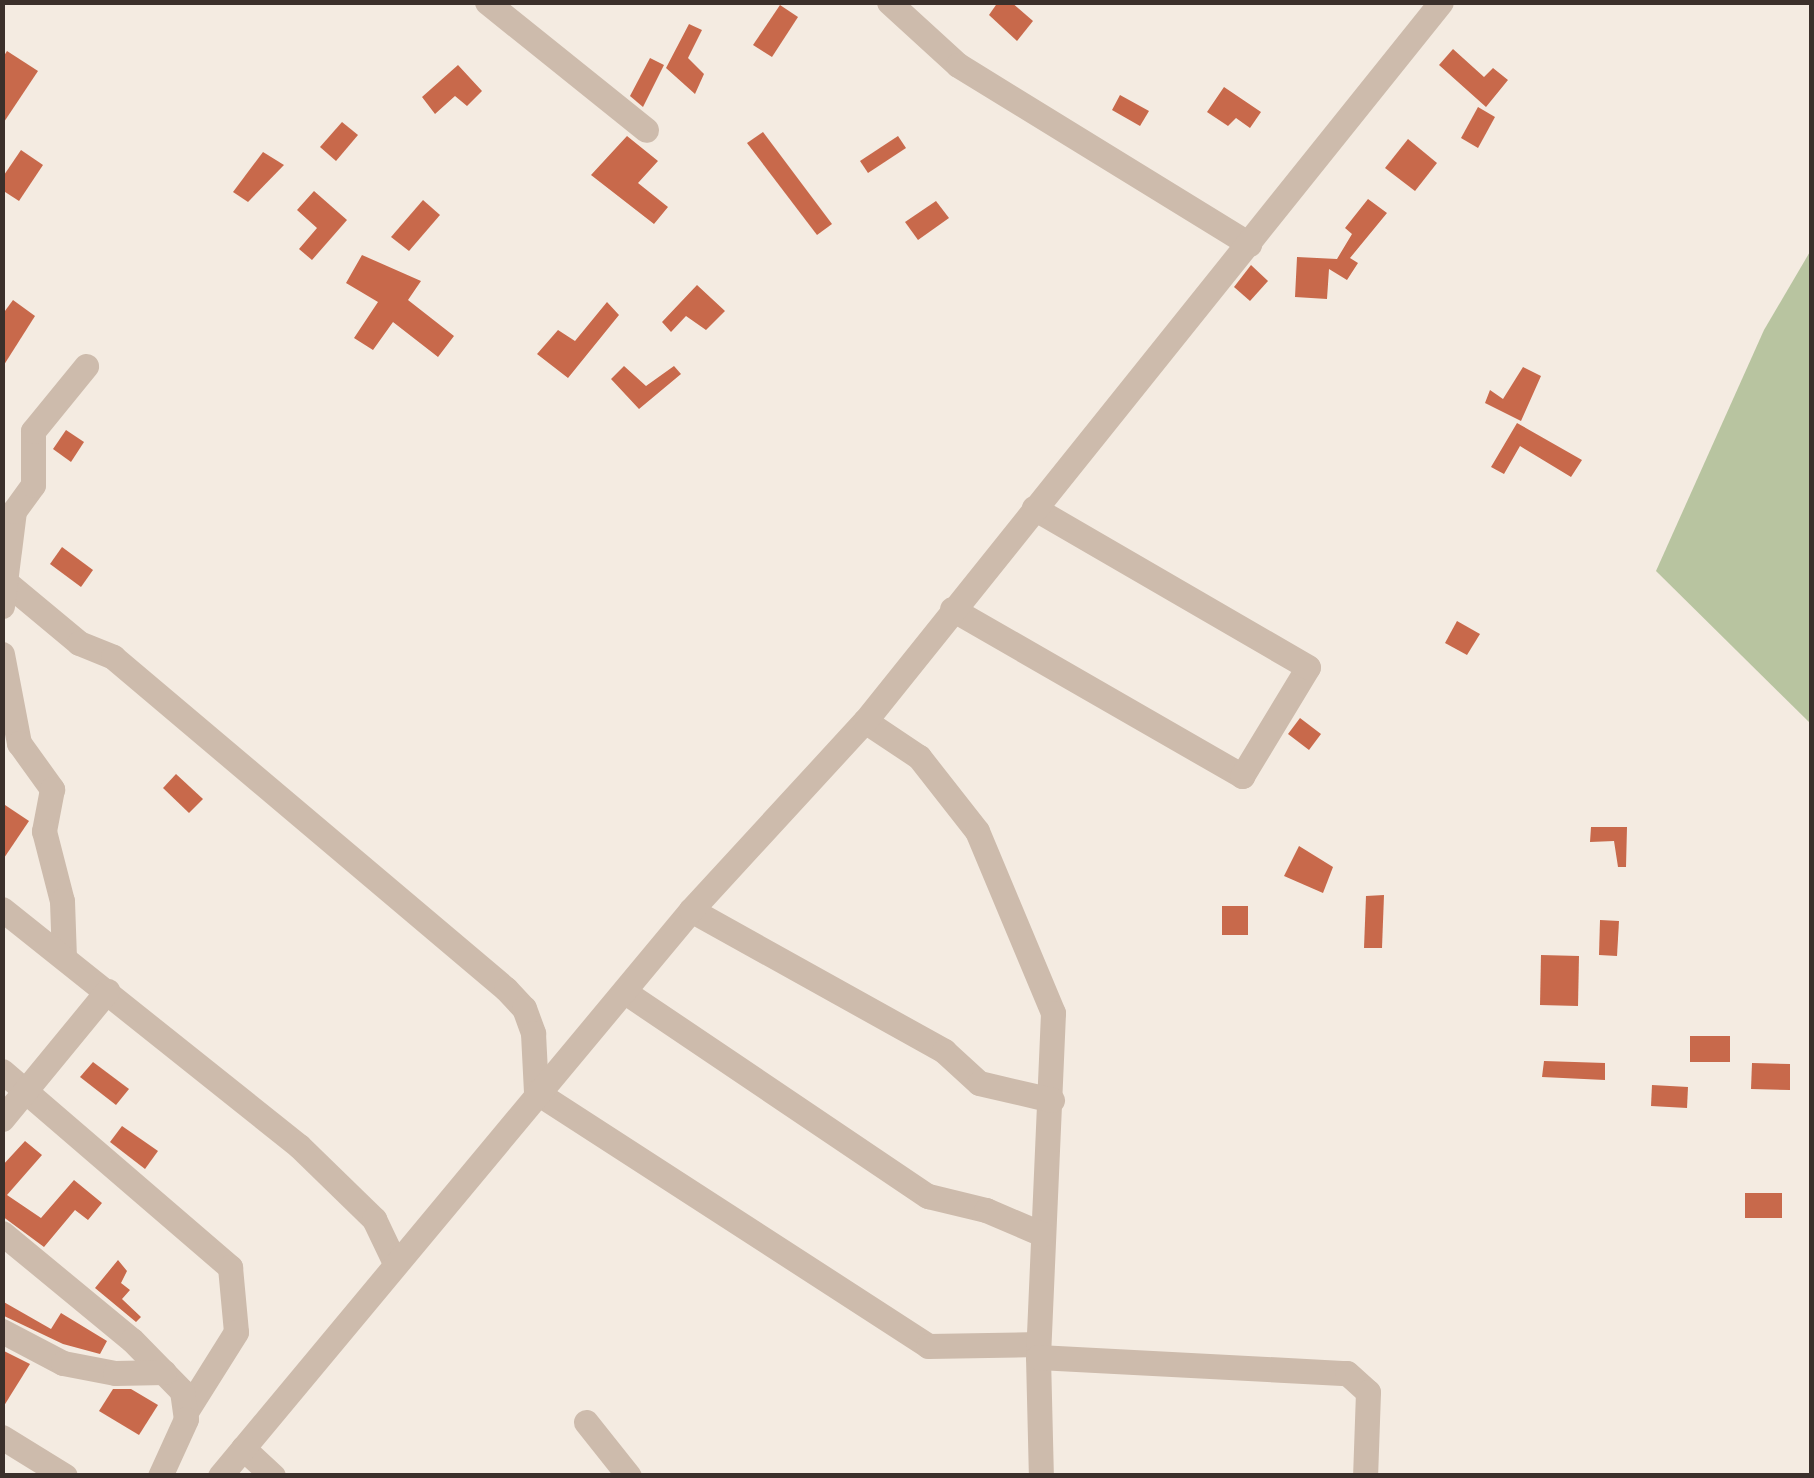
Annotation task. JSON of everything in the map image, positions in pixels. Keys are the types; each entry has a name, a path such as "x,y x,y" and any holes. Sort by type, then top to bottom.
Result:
{"street":[{"path":"488,2 646,130"},
{"path":"889,2 958,65 1249,244"},
{"path":"220,1476 394,1261 691,910 865,721 1441,2"},
{"path":"86,366 32,431 33,485 14,511 5,595 78,642 113,657 506,989 524,1008 532,1032 536,1092"},
{"path":"952,609 1242,776 1308,666 1034,508"},
{"path":"2,654 19,743 52,789 44,832 62,901 64,957"},
{"path":"865,721 919,757 977,831 1053,1012 1038,1350 1041,1476"},
{"path":"2,909 299,1146 374,1219 394,1261"},
{"path":"691,910 944,1052 979,1082 1052,1100"},
{"path":"2,1119 108,991"},
{"path":"625,992 928,1196 986,1210 1042,1234"},
{"path":"2,1070 233,1273 236,1332 188,1410 160,1476"},
{"path":"536,1092 928,1346 1038,1350 1346,1374 1368,1392 1365,1476"},
{"path":"2,1233 164,1372 182,1391 188,1410"},
{"path":"2,1331 62,1362 115,1372 164,1372"},
{"path":"586,1422 629,1476"},
{"path":"2,1437 65,1476"},
{"path":"243,1448 273,1476"}],"green space":[{"path":"1811,250 1811,724 1656,571 1764,330"}],"building":[{"path":"998,2 1011,2 1033,21 1017,41 989,15"},
{"path":"780,5 798,17 772,57 753,45"},
{"path":"689,24 702,30 688,58 704,74 695,94 666,68"},
{"path":"1453,49 1484,77 1493,68 1508,80 1486,107 1439,65"},
{"path":"7,51 38,71 2,125 2,59"},
{"path":"650,58 664,65 643,107 630,96"},
{"path":"458,65 482,91 467,106 455,96 435,114 422,97"},
{"path":"1224,87 1261,112 1250,128 1236,118 1228,126 1207,112"},
{"path":"1120,95 1149,111 1140,126 1112,110"},
{"path":"1478,107 1495,117 1478,148 1461,138"},
{"path":"342,122 358,135 336,161 320,147"},
{"path":"763,132 832,224 817,235 747,143"},
{"path":"627,136 658,161 638,183 668,207 654,224 591,175"},
{"path":"898,136 906,148 868,173 860,161"},
{"path":"1408,139 1437,163 1415,191 1385,168"},
{"path":"21,150 43,165 19,201 2,190 2,178"},
{"path":"263,152 284,165 248,202 233,192"},
{"path":"314,191 347,220 312,260 299,249 317,228 297,210"},
{"path":"1368,199 1387,213 1350,258 1358,263 1347,280 1329,269 1327,299 1295,297 1297,257 1337,259 1352,234 1345,228"},
{"path":"423,200 440,215 409,251 391,237"},
{"path":"936,201 949,218 918,240 905,222"},
{"path":"362,255 421,281 408,300 454,336 438,357 393,322 373,350 354,338 378,302 346,283"},
{"path":"1251,265 1268,281 1250,301 1234,287"},
{"path":"697,285 725,311 706,330 686,316 671,332 662,322"},
{"path":"13,300 35,316 2,368 2,315"},
{"path":"607,302 619,315 568,378 537,354 558,330 575,341"},
{"path":"624,366 646,386 674,366 681,374 639,409 611,379"},
{"path":"1523,367 1541,376 1521,421 1485,403 1490,390 1503,399"},
{"path":"1517,423 1582,460 1571,477 1520,446 1504,474 1491,467"},
{"path":"66,430 84,442 71,462 53,449"},
{"path":"62,547 93,570 81,587 50,564"},
{"path":"1457,621 1480,634 1467,655 1445,643"},
{"path":"1300,718 1321,734 1309,750 1288,734"},
{"path":"176,774 203,799 189,813 163,788"},
{"path":"2,803 29,821 2,861"},
{"path":"1591,827 1627,827 1626,867 1618,867 1614,841 1590,842"},
{"path":"1299,846 1333,867 1323,893 1284,876"},
{"path":"1384,895 1382,948 1364,948 1366,896"},
{"path":"1222,906 1248,906 1248,935 1222,935"},
{"path":"1600,920 1619,921 1617,956 1599,955"},
{"path":"1541,955 1579,956 1578,1006 1540,1005"},
{"path":"1690,1036 1730,1036 1730,1062 1690,1062"},
{"path":"1544,1061 1605,1063 1605,1080 1542,1077"},
{"path":"93,1062 129,1089 116,1105 80,1077"},
{"path":"1752,1063 1790,1064 1790,1090 1751,1089"},
{"path":"1652,1085 1688,1087 1687,1108 1651,1106"},
{"path":"122,1126 158,1151 145,1169 110,1142"},
{"path":"25,1141 42,1155 7,1195 41,1218 74,1180 102,1203 88,1220 75,1210 44,1247 2,1216 2,1166"},
{"path":"1745,1193 1782,1193 1782,1218 1745,1218"},
{"path":"118,1260 127,1271 121,1283 130,1290 122,1299 141,1317 136,1322 95,1288"},
{"path":"2,1301 51,1329 61,1313 107,1341 100,1354 63,1344 2,1315"},
{"path":"2,1350 30,1364 2,1409"},
{"path":"113,1389 131,1389 158,1405 139,1435 99,1411"}]}
